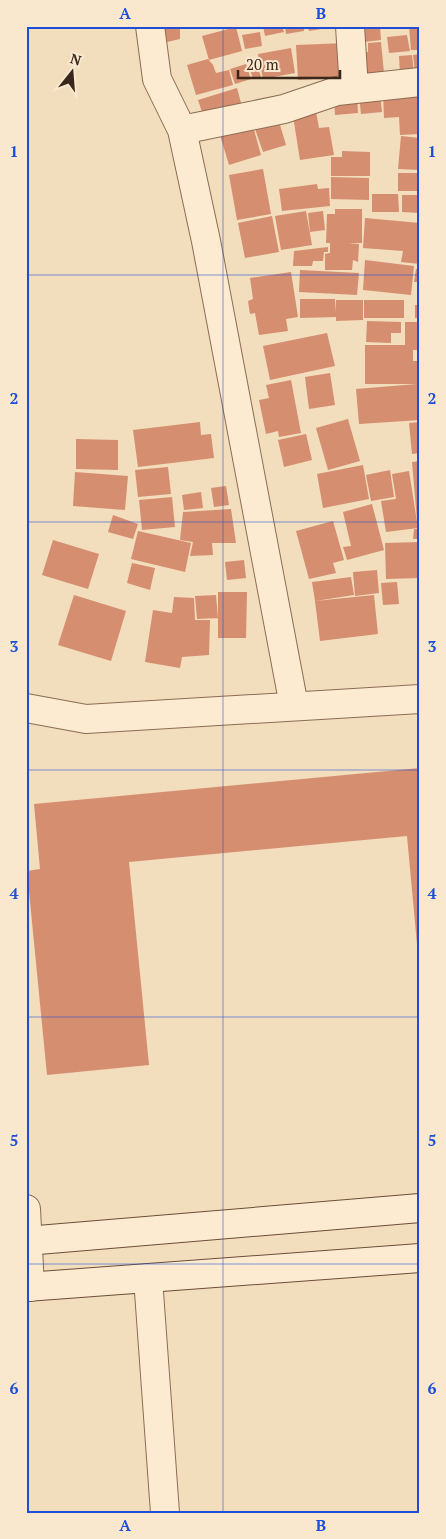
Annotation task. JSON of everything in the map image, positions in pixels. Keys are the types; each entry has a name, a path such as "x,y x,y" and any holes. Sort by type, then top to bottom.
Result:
{"street":[{"path":"150,26 158,79 182,130 206,241 294,706"},
{"path":"350,26 354,89"},
{"path":"182,130 284,109 337,91 420,82"},
{"path":"26,708 86,719 420,699"},
{"path":"28,1241 420,1208"},
{"path":"26,1209 28,1287 420,1258"},
{"path":"148,1278 165,1513"}],"building":[{"path":"159,26 180,26 180,39 163,43"},
{"path":"263,26 282,26 284,32 265,36"},
{"path":"285,26 304,26 304,31 286,34"},
{"path":"308,26 334,26 334,27 309,31"},
{"path":"359,26 380,26 381,40 356,43"},
{"path":"409,26 420,26 420,50 411,50"},
{"path":"236,27 242,51 209,60 202,36"},
{"path":"260,32 262,46 245,49 242,35"},
{"path":"407,35 410,51 389,53 387,37"},
{"path":"381,42 384,73 360,75 358,53 368,52 368,43"},
{"path":"346,43 348,77 298,80 296,45"},
{"path":"291,48 295,73 263,79 258,54"},
{"path":"420,54 420,72 415,72 413,55"},
{"path":"412,55 414,72 400,74 399,56"},
{"path":"208,59 216,73 229,70 233,85 196,95 187,65"},
{"path":"256,61 261,77 253,79 248,63"},
{"path":"246,64 251,79 235,84 230,69"},
{"path":"237,88 243,110 205,121 198,100"},
{"path":"420,89 420,134 400,135 399,117 384,118 383,91"},
{"path":"380,93 382,112 361,114 359,95"},
{"path":"357,96 358,113 335,115 334,98"},
{"path":"315,106 319,128 329,127 334,155 300,160 292,110"},
{"path":"278,118 286,145 263,152 254,126"},
{"path":"253,126 261,155 229,165 220,135"},
{"path":"401,136 420,138 420,170 398,169"},
{"path":"342,151 370,152 370,176 331,176 331,157 342,157"},
{"path":"263,169 271,214 237,220 229,175"},
{"path":"398,173 420,173 420,191 398,191"},
{"path":"331,177 369,178 369,200 331,199"},
{"path":"317,184 318,189 329,188 330,206 282,211 279,189"},
{"path":"372,194 398,194 399,212 372,212"},
{"path":"402,195 420,195 420,213 402,212"},
{"path":"335,209 362,209 362,243 348,243 359,244 358,262 353,260 352,270 325,270 325,254 330,253 330,243 326,243 327,214 335,214"},
{"path":"306,211 312,245 281,250 275,216"},
{"path":"323,211 325,230 310,232 308,213"},
{"path":"272,216 279,252 245,258 238,223"},
{"path":"365,218 420,223 420,264 401,262 403,251 363,248"},
{"path":"328,247 328,252 324,252 323,261 313,261 312,266 293,266 294,251"},
{"path":"365,260 414,266 411,295 363,290"},
{"path":"416,269 420,269 420,282 414,282"},
{"path":"300,270 359,273 357,295 299,292"},
{"path":"291,272 298,317 286,319 288,331 259,335 255,313 250,314 248,301 253,299 250,278"},
{"path":"300,299 335,299 335,313 336,300 363,300 363,320 336,321 336,317 300,318"},
{"path":"364,300 404,300 404,318 364,318"},
{"path":"415,305 420,305 420,318 415,318"},
{"path":"367,321 401,322 401,333 391,333 391,343 366,342"},
{"path":"405,322 420,322 420,350 413,350 413,361 420,361 420,420 359,424 356,389 417,384 365,384 365,345 405,345"},
{"path":"327,333 335,366 270,380 263,346"},
{"path":"330,373 335,405 309,409 305,377"},
{"path":"291,380 301,433 279,437 278,431 266,434 259,400 269,398 266,385"},
{"path":"348,419 360,461 328,470 316,428"},
{"path":"200,422 201,435 211,434 214,458 138,467 133,430"},
{"path":"420,422 420,453 412,454 409,423"},
{"path":"306,434 312,460 284,467 278,440"},
{"path":"76,439 118,440 118,470 76,469"},
{"path":"420,461 420,519 417,520 412,462"},
{"path":"363,465 369,499 323,508 317,474"},
{"path":"168,467 171,494 138,497 135,470"},
{"path":"390,470 394,497 371,501 366,475"},
{"path":"409,471 418,528 386,532 381,501 396,499 392,474"},
{"path":"75,472 128,476 125,510 73,506"},
{"path":"226,486 229,505 214,507 211,488"},
{"path":"201,492 203,508 184,510 182,495"},
{"path":"172,497 175,527 142,530 139,500"},
{"path":"372,504 384,550 347,560 343,547 351,546 343,512"},
{"path":"231,509 236,543 212,543 213,555 190,556 193,542 180,540 183,512"},
{"path":"113,515 138,524 133,539 108,532"},
{"path":"333,521 344,560 333,563 336,573 309,579 296,531"},
{"path":"414,529 420,529 420,539 413,539"},
{"path":"138,531 191,543 185,572 131,559"},
{"path":"53,540 99,554 88,589 42,575"},
{"path":"420,542 420,578 386,579 385,543"},
{"path":"244,560 246,578 227,580 225,562"},
{"path":"132,563 155,568 150,590 127,583"},
{"path":"377,570 379,593 355,596 353,572"},
{"path":"351,577 354,595 315,601 312,582"},
{"path":"397,582 399,604 383,605 381,583"},
{"path":"218,592 247,592 246,638 218,638"},
{"path":"74,595 126,611 111,661 58,645"},
{"path":"216,595 218,618 197,619 195,596"},
{"path":"374,595 378,634 320,641 315,601"},
{"path":"174,597 194,598 195,620 210,620 209,655 182,657 180,668 145,662 153,610 172,613"},
{"path":"420,768 420,955 418,955 407,836 129,862 149,1065 47,1075 27,871 40,869 34,804"}]}
